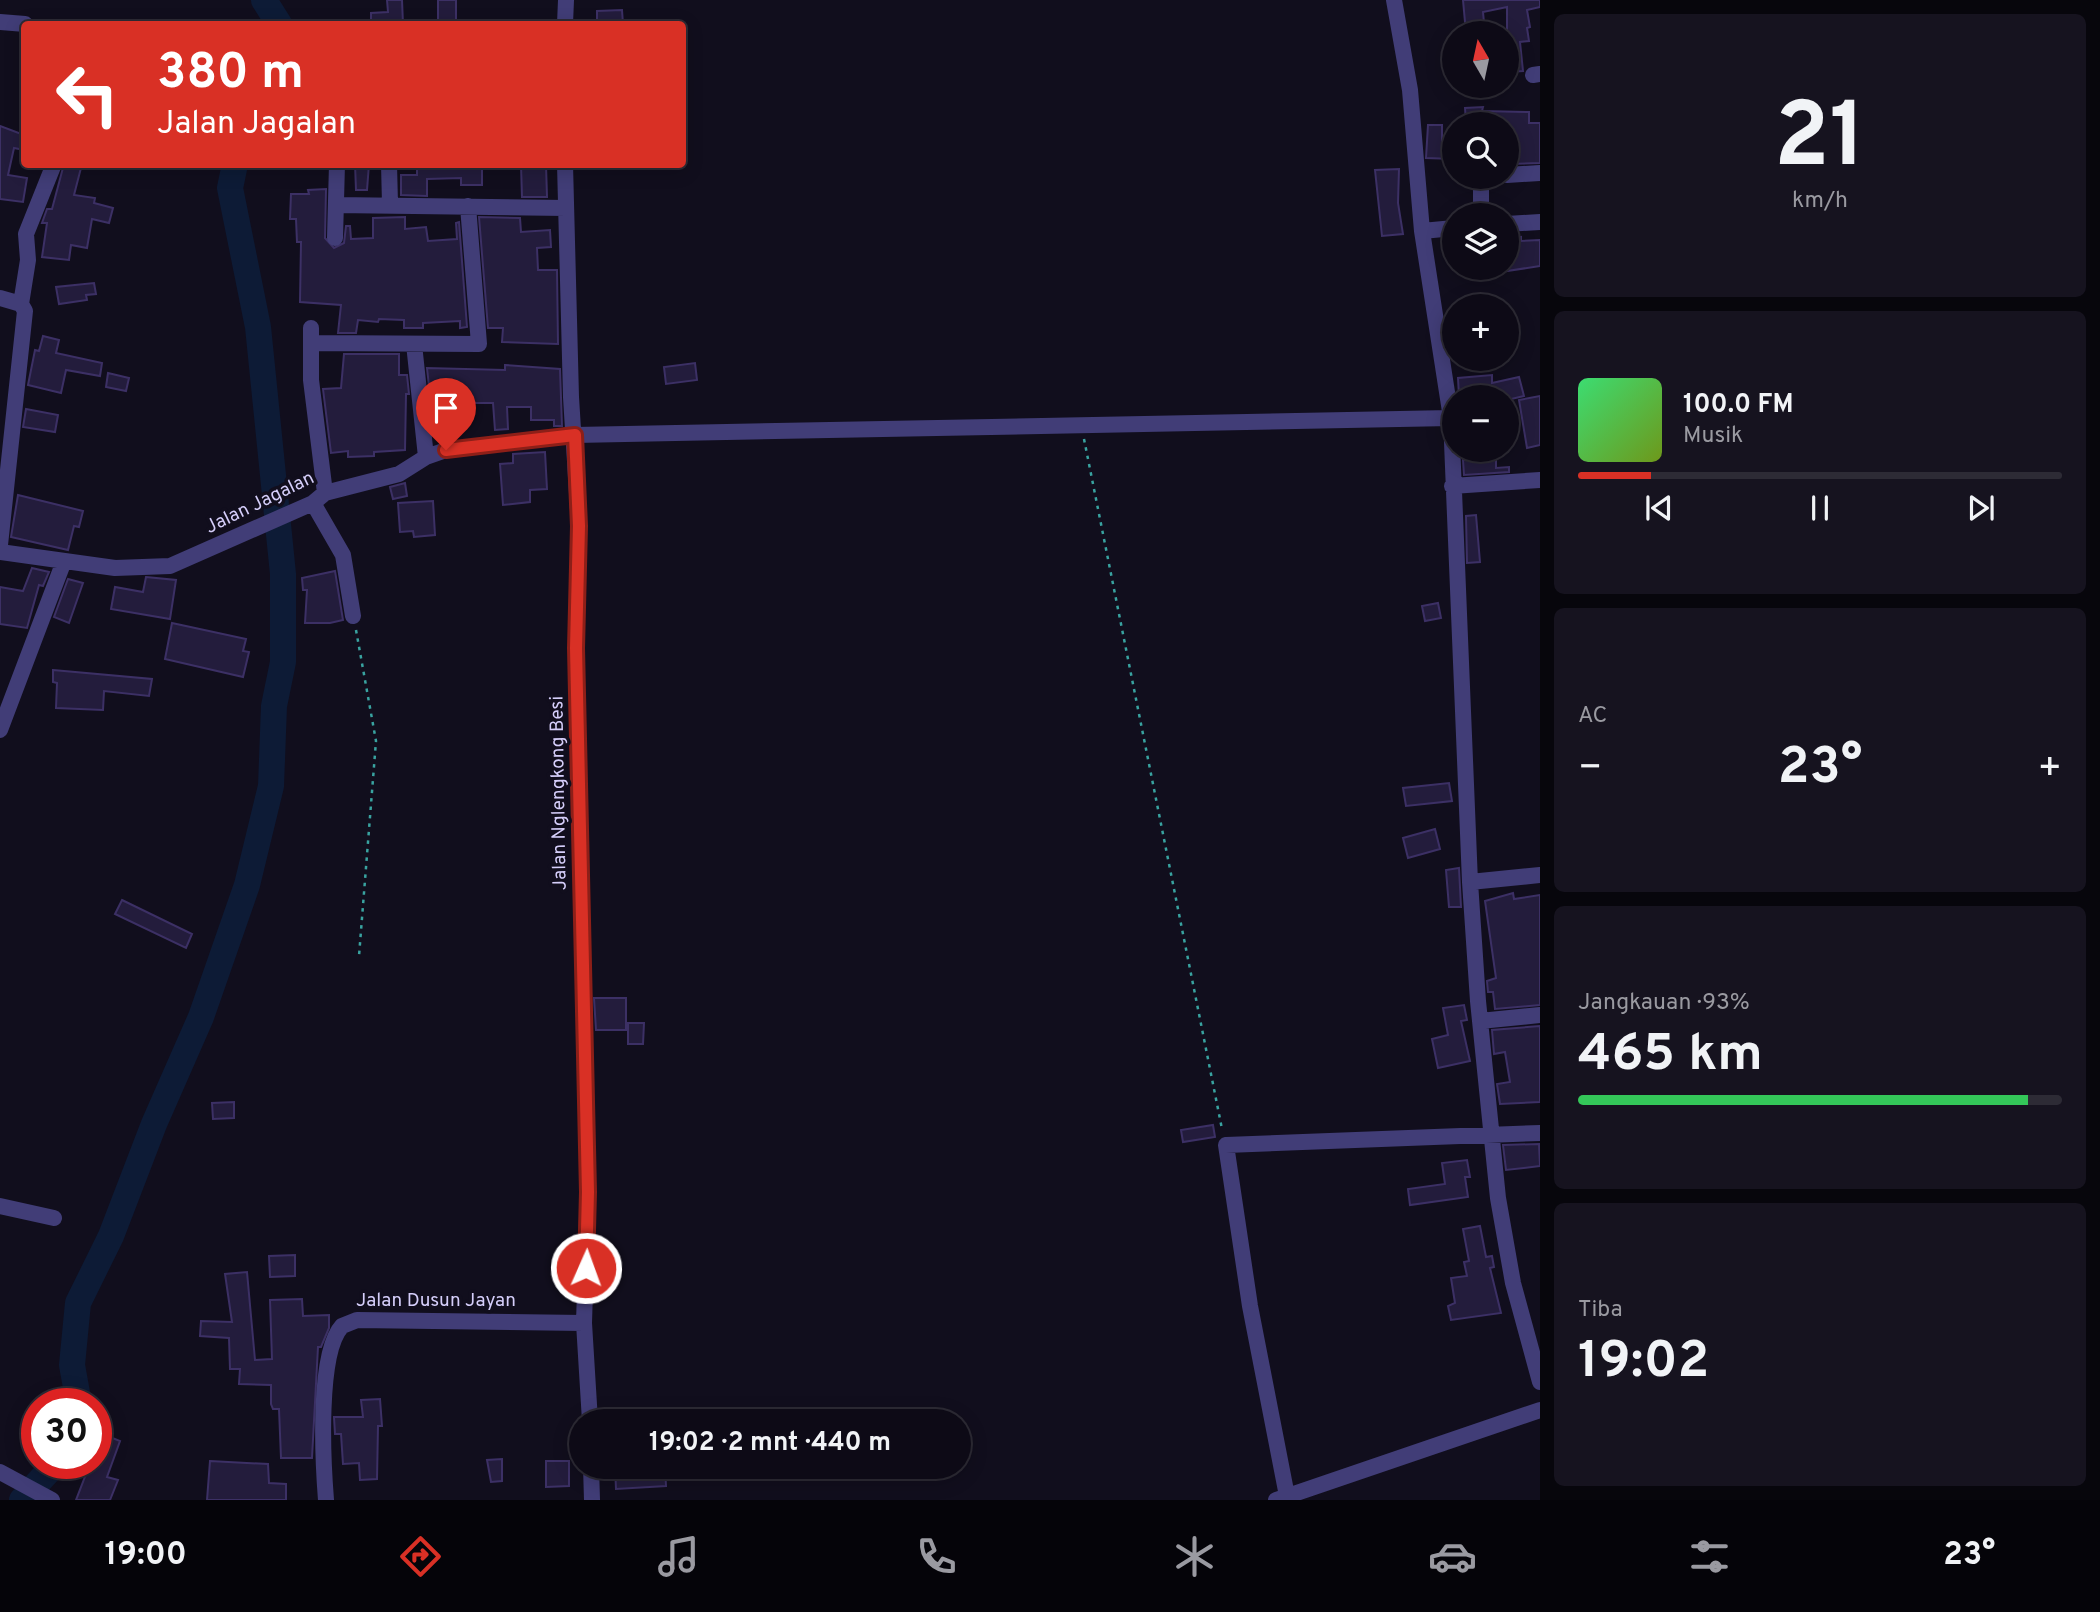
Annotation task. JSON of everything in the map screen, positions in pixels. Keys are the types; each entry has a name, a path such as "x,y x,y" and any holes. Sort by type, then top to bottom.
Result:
{"street":[{"path":"565,21 566,0"},
{"path":"1394,0 1410,90 1422,231 1446,385"},
{"path":"0,22 21,24"},
{"path":"0,545 24,311 21,304 28,260 26,234 52,168"},
{"path":"335,238 337,168"},
{"path":"389,168 390,204"},
{"name":"Jalan Nglengkong Besi","path":"565,168 579,526 576,648 588,1192 584,1324 589,1409"},
{"path":"1519,174 1540,173"},
{"path":"336,205 566,208"},
{"path":"354,616 343,555 319,498 311,380 311,336 414,344 479,344 468,206"},
{"path":"1519,223 1540,222"},
{"path":"1422,231 1442,229"},
{"path":"0,298 21,304"},
{"path":"414,344 426,457"},
{"name":"Jalan Jagalan","path":"0,552 115,568 182,564 319,498 399,474 426,457 446,450 575,435 1442,418"},
{"path":"1452,462 1470,882 1480,1021 1498,1198 1513,1283 1540,1382"},
{"path":"1452,486 1540,480"},
{"path":"0,730 64,561"},
{"path":"1470,882 1540,875"},
{"path":"1480,1021 1540,1015"},
{"path":"1540,1133 1493,1137 1226,1145 1282,1498 1540,1410"},
{"path":"0,1206 54,1218"},
{"name":"Jalan Dusun Jayan","path":"326,1500 323,1430 326,1371 336,1332 349,1321 584,1324"},
{"path":"0,1472 47,1499"},
{"path":"592,1479 592,1500"}],"path":[{"path":"1082,426 1226,1145"},
{"path":"354,616 376,741 359,956"}],"building":[{"path":"387,0 402,0 403,21 371,21 371,13 388,12"},
{"path":"438,0 456,0 456,21 438,21"},
{"path":"1463,0 1540,0 1540,7 1527,10 1529,41 1520,42 1523,71 1519,71 1519,21 1507,21 1507,7 1483,12 1484,21 1465,21"},
{"path":"622,10 623,21 597,21 597,11"},
{"path":"1483,107 1482,111 1529,112 1529,123 1540,123 1540,163 1519,164 1519,112 1465,112 1465,108"},
{"path":"1428,125 1442,125 1442,159 1426,158"},
{"path":"0,126 21,134 21,149 14,148 8,175 27,178 23,202 0,199"},
{"path":"63,168 81,168 74,195 95,198 94,203 113,208 109,223 92,219 87,248 71,245 69,260 42,257 47,223 42,223 47,209 52,209"},
{"path":"355,168 369,168 367,190 356,190"},
{"path":"417,168 482,168 482,185 461,185 461,178 427,179 427,196 401,195 401,175 417,175"},
{"path":"521,168 546,168 547,197 522,197"},
{"path":"1399,169 1398,203 1403,234 1382,236 1375,170"},
{"path":"326,189 325,238 334,248 344,243 346,226 350,226 351,239 373,238 373,218 405,217 405,229 426,227 428,241 457,239 456,223 459,222 467,327 460,328 460,321 423,323 423,328 404,328 404,320 379,319 378,322 358,320 356,333 338,333 341,305 300,302 301,242 297,242 296,219 290,219 291,194 309,194 308,190"},
{"path":"479,217 520,218 521,232 550,230 551,247 537,248 538,270 557,270 558,344 502,342 503,328 488,328"},
{"path":"1519,237 1521,241 1540,240 1540,266 1519,269"},
{"path":"94,283 96,294 86,295 87,300 59,304 56,287"},
{"path":"43,336 59,340 56,353 102,363 100,376 66,370 61,393 28,385 35,350 39,351"},
{"path":"344,354 399,354 399,375 407,375 409,394 406,394 405,450 374,452 374,456 348,457 348,451 331,453 323,389 341,388"},
{"path":"695,363 697,380 666,384 664,367"},
{"path":"505,365 560,369 562,426 554,426 554,420 531,420 531,407 507,407 508,429 495,430 493,403 461,403 461,431 434,431 427,368 505,370"},
{"path":"108,373 129,378 126,391 106,387"},
{"path":"1492,375 1492,383 1519,377 1524,396 1519,397 1519,385 1458,385 1458,378"},
{"path":"1540,396 1540,445 1527,448 1519,400"},
{"path":"26,409 58,415 55,432 23,427"},
{"path":"545,452 547,489 530,490 530,502 503,505 500,464 513,463 513,454"},
{"path":"1463,462 1496,462 1496,468 1509,467 1509,472 1464,475"},
{"path":"405,483 407,496 393,499 390,487"},
{"path":"18,495 83,511 79,527 74,526 68,550 11,537"},
{"path":"433,501 435,535 414,537 413,531 400,532 398,503"},
{"path":"1476,515 1480,562 1467,563 1466,516"},
{"path":"32,568 49,572 43,586 39,585 27,628 0,624 0,587 23,591"},
{"path":"335,571 343,620 305,623 307,590 303,590 302,578"},
{"path":"146,577 176,580 170,619 111,609 115,587 143,592"},
{"path":"68,579 83,583 69,623 54,617"},
{"path":"1438,603 1441,618 1425,621 1422,606"},
{"path":"172,623 246,639 243,651 249,652 243,677 165,659"},
{"path":"53,670 152,679 149,696 104,691 103,710 56,708 57,683 53,682"},
{"path":"1449,783 1452,801 1406,806 1403,788"},
{"path":"1435,829 1440,849 1408,858 1403,838"},
{"path":"1459,868 1461,907 1449,907 1446,870"},
{"path":"1513,893 1514,899 1540,895 1540,1005 1495,1009 1493,992 1488,992 1487,981 1496,978 1485,901"},
{"path":"122,900 192,934 186,948 115,914"},
{"path":"594,998 626,998 626,1030 596,1030"},
{"path":"1464,1005 1467,1020 1461,1021 1470,1061 1438,1068 1432,1039 1448,1035 1443,1008"},
{"path":"628,1023 644,1023 643,1044 628,1044"},
{"path":"1540,1026 1540,1102 1500,1104 1497,1084 1510,1082 1505,1052 1494,1054 1492,1030"},
{"path":"234,1102 234,1118 213,1119 212,1103"},
{"path":"1213,1125 1215,1137 1183,1142 1181,1130"},
{"path":"1539,1144 1540,1166 1506,1170 1503,1145"},
{"path":"1467,1160 1470,1177 1465,1177 1468,1197 1410,1205 1408,1189 1445,1184 1442,1163"},
{"path":"1480,1226 1486,1257 1492,1256 1494,1267 1490,1268 1501,1313 1451,1320 1448,1306 1455,1303 1451,1278 1467,1276 1464,1262 1469,1261 1463,1229"},
{"path":"295,1255 295,1276 270,1277 269,1256"},
{"path":"247,1272 255,1360 272,1359 270,1300 302,1299 303,1316 329,1315 329,1328 321,1347 318,1347 312,1458 281,1458 279,1409 273,1409 271,1404 271,1385 239,1384 240,1369 230,1369 229,1338 200,1336 201,1321 232,1322 225,1274"},
{"path":"380,1399 382,1426 378,1426 377,1479 360,1480 359,1463 343,1464 341,1434 335,1434 334,1417 363,1417 361,1400"},
{"path":"112,1438 120,1441 112,1463"},
{"path":"502,1459 502,1481 491,1482 487,1460"},
{"path":"210,1461 268,1464 269,1483 286,1484 286,1500 207,1500"},
{"path":"546,1461 569,1461 569,1486 546,1487"},
{"path":"84,1479 118,1480 110,1500 76,1500"},
{"path":"616,1479 666,1479 666,1486 616,1489"}],"waterway":[{"path":"264,0 277,21"},
{"path":"76,1388 72,1365 78,1303 111,1236 154,1124 201,1017 247,885 271,786 274,706 283,662 283,574 258,327 230,188 234,168"},
{"path":"22,1500 41,1479"}],"route":[{"path":"446,450 575,435 579,526 576,648 588,1192 586,1268"}]}
